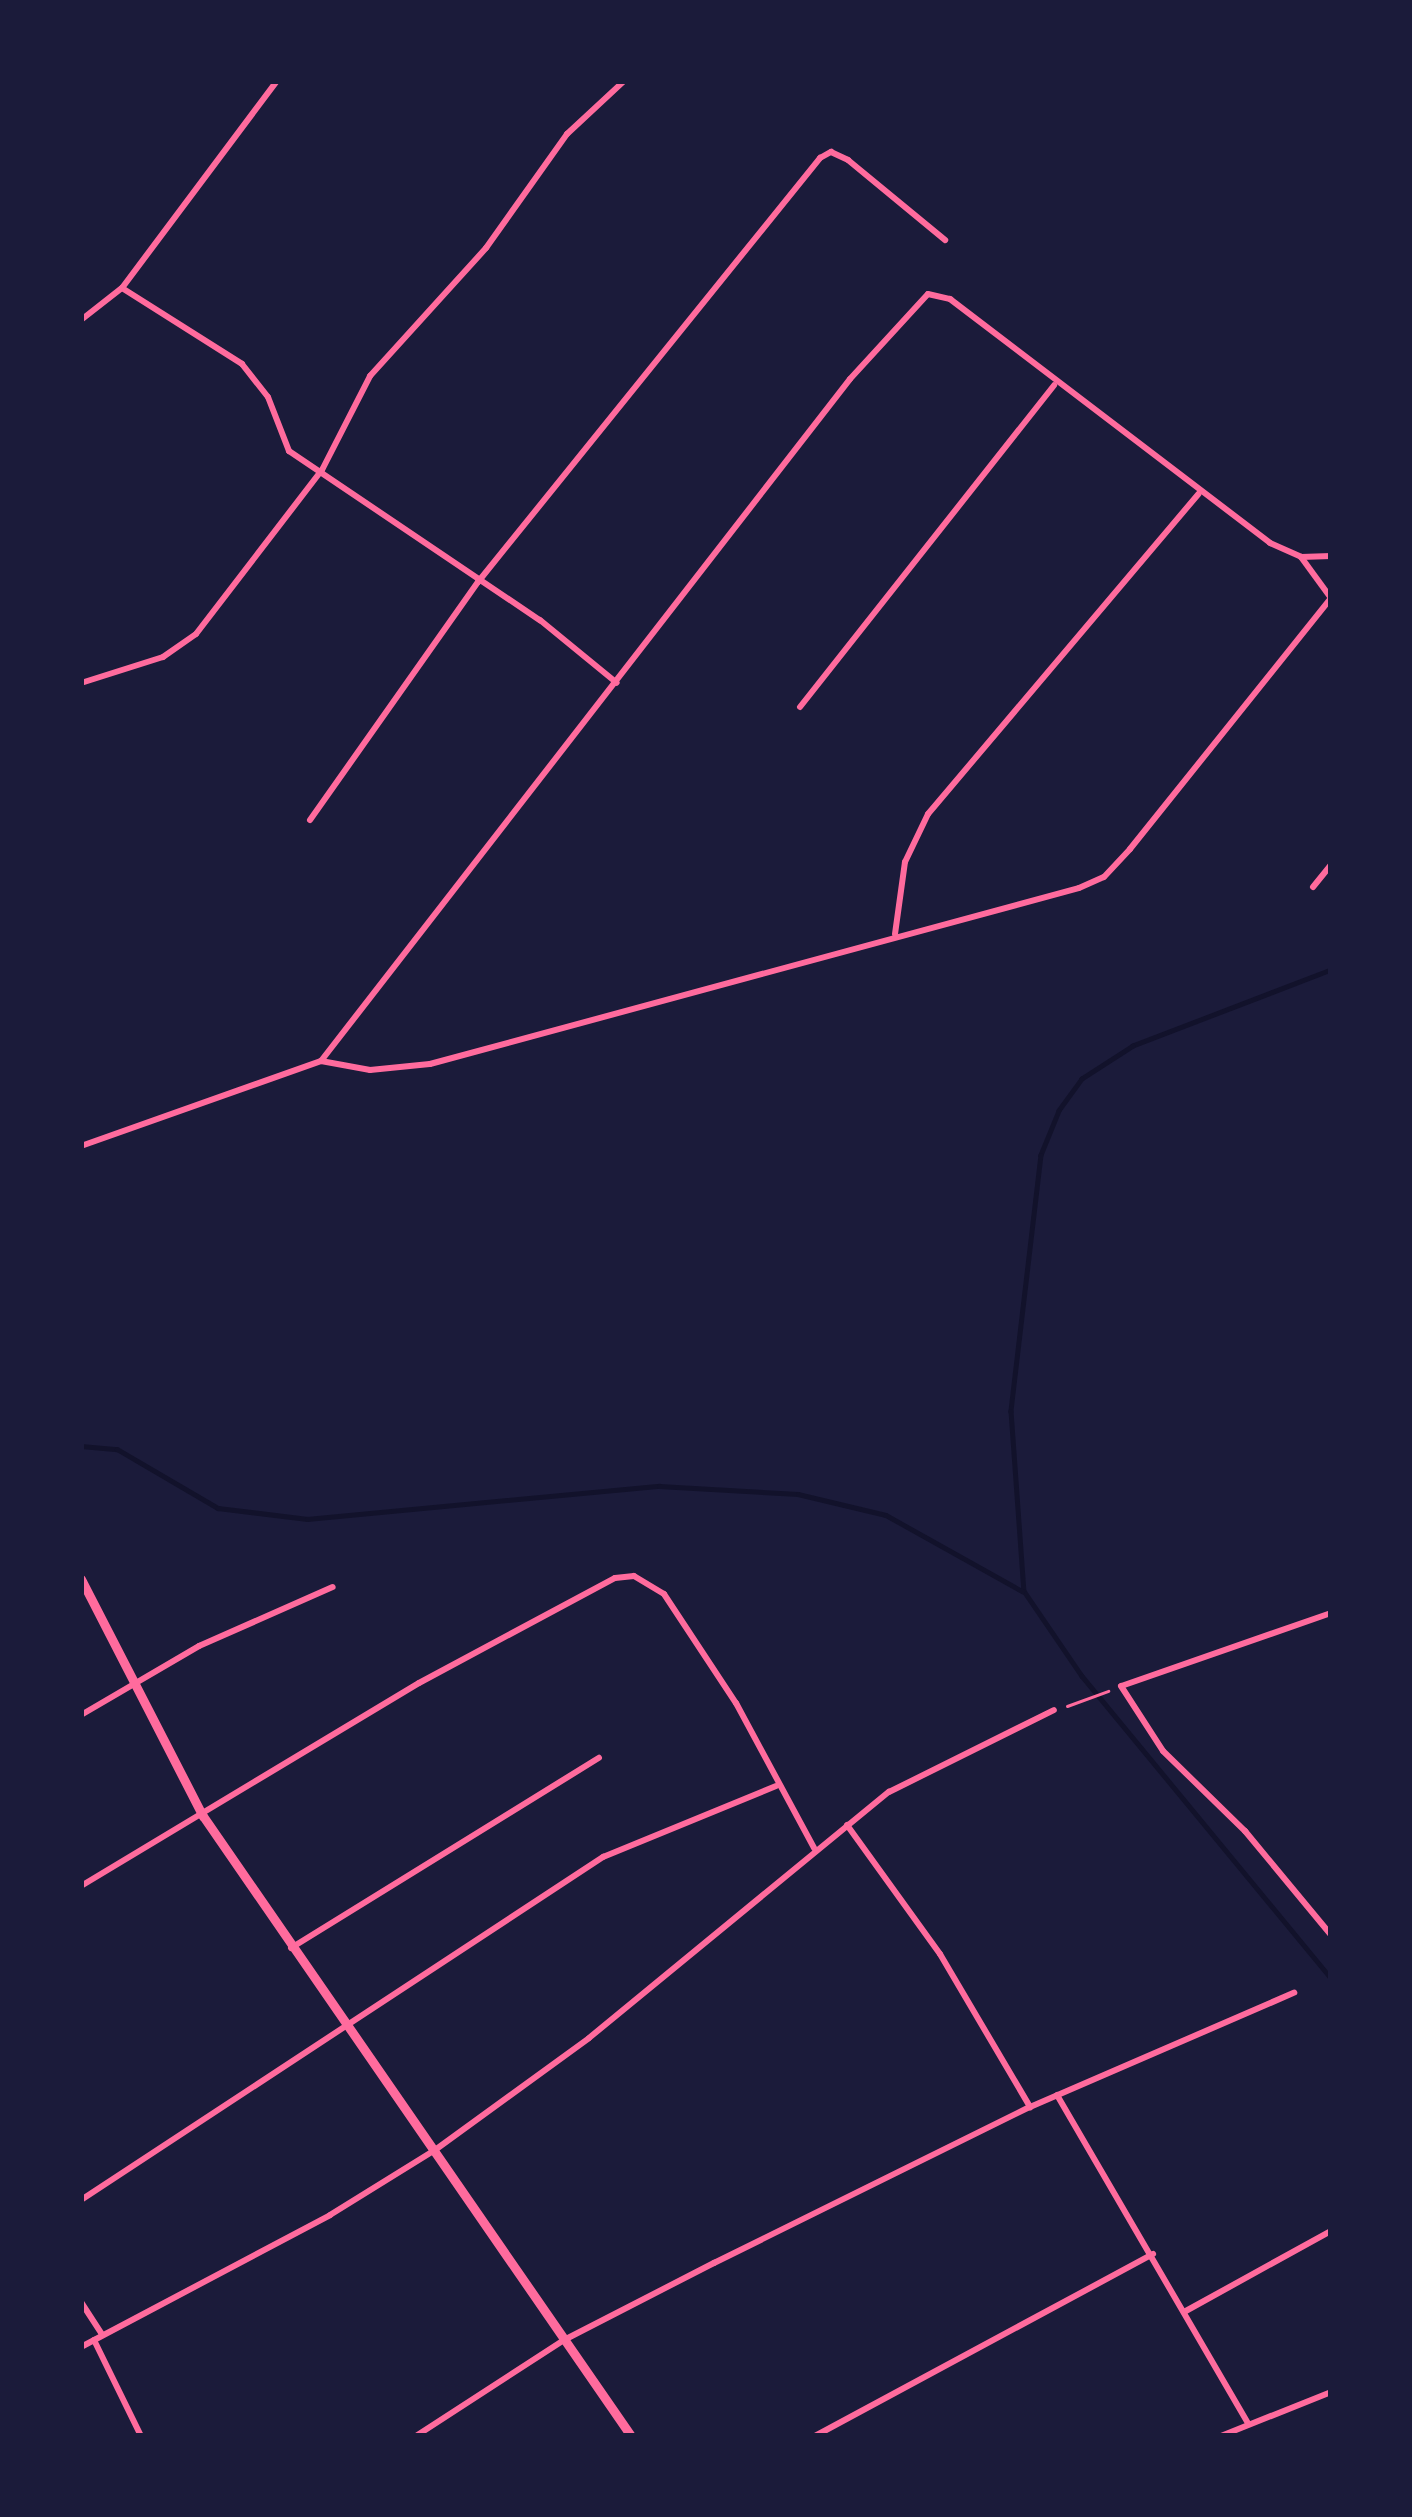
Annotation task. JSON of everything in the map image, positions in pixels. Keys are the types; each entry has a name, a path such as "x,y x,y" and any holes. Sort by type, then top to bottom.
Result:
{"street":[{"path":"81,320 122,288 277,81"},
{"path":"81,683 185,644 322,470 370,376 486,248 567,134 624,81"},
{"path":"310,820 478,582 795,185 831,152 945,240"},
{"path":"122,288 242,364 268,397 289,451 617,683"},
{"path":"81,1146 321,1061 370,1070 430,1064 1104,877 1331,598 1301,557 1198,494 950,299 928,294 850,379 321,1061"},
{"path":"800,707 1054,385"},
{"path":"896,934 905,862 928,814 1198,494"},
{"path":"1301,557 1326,557"},
{"path":"1313,887 1331,866"},
{"path":"81,1886 419,1683 596,1588 634,1576 664,1594 736,1702 814,1850"},
{"path":"81,1579 132,1687 203,1816 631,2436"},
{"path":"81,1715 199,1646 333,1587"},
{"path":"1331,1613 1121,1686 1162,1751 1246,1831 1331,1935"},
{"path":"81,2347 435,2150 589,2038 847,1825 938,1762 1054,1710"},
{"path":"291,1948 599,1757"},
{"path":"81,2200 603,1857 778,1786"},
{"path":"847,1825 940,1954 1030,2108"},
{"path":"416,2436 564,2340 1030,2108 1294,1993"},
{"path":"1057,2096 1248,2423"},
{"path":"1184,2312 1331,2231"},
{"path":"815,2436 1153,2254"},
{"path":"81,2302 103,2335"},
{"path":"94,2340 141,2436"},
{"path":"1221,2436 1331,2392"}],"path":[{"path":"1054,1710 1103,1693"}],"waterway":[{"path":"1331,970 1133,1046 1082,1079 1059,1111 1041,1155 1011,1411 1024,1591 1082,1676 1331,1978"},
{"path":"81,1446 117,1449 218,1508 307,1519 659,1486 798,1494 886,1515 1022,1591"}]}
